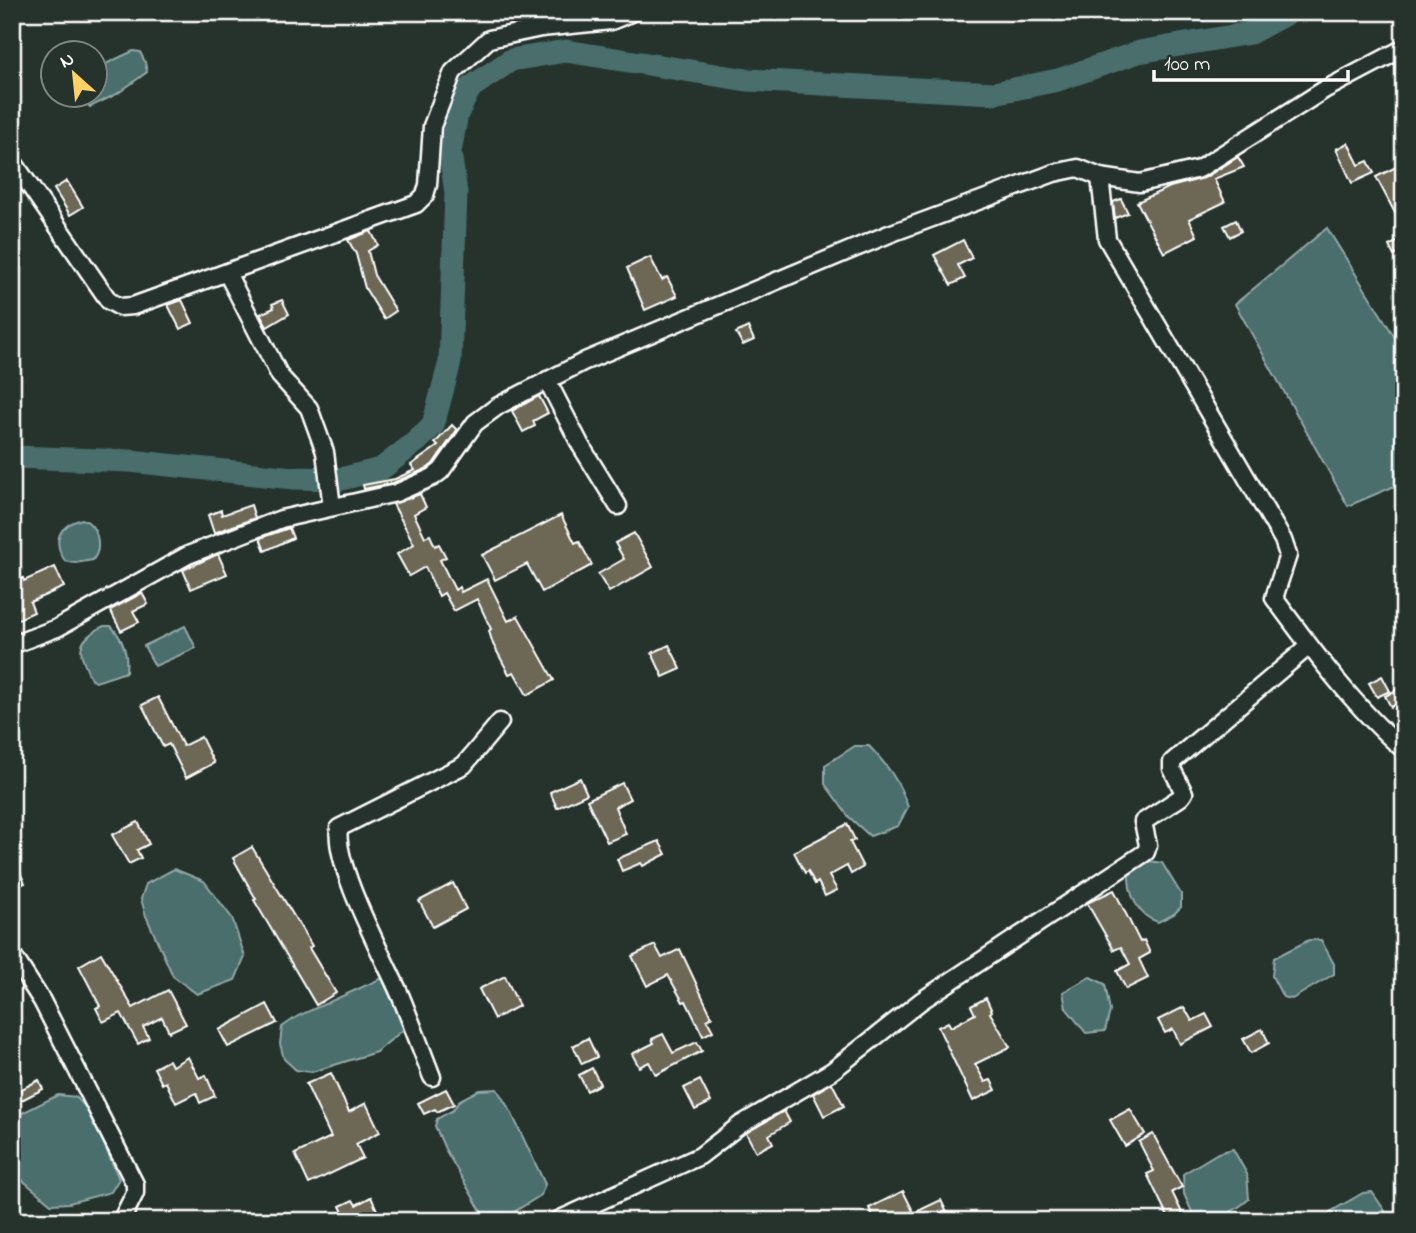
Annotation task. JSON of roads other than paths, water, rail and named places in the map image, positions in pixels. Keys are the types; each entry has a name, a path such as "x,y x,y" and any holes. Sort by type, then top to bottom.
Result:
{"street":[{"path":"12,160 109,301 120,307 133,306 416,204 425,195 428,185 432,126 453,72 489,39 541,28 611,21 633,12"},
{"path":"12,645 57,628 188,555 281,519 331,504 396,493 433,477 441,471 475,423 498,406 585,361 889,233 1054,173 1078,168 1100,177 1140,183 1199,169 1324,90 1404,48"},
{"path":"1100,177 1107,239 1283,540 1288,555 1274,598 1309,646 1382,731 1404,750"},
{"path":"227,273 280,376 309,408 324,452 331,504"},
{"path":"547,380 581,446 618,506"},
{"path":"556,1221 700,1156 740,1125 832,1071 921,1000 1146,852 1148,845 1143,822 1184,793 1172,769 1172,762 1309,646"},
{"path":"432,1077 401,997 349,880 337,840 339,828 464,765 500,722"},
{"path":"12,954 42,1001 135,1184 135,1193 121,1221"}],"water":[{"path":"133,51 140,52 147,72 108,98 108,63"},
{"path":"1327,228 1404,352 1404,482 1348,506 1235,304"},
{"path":"82,519 95,531 98,543 96,555 93,560 75,563 65,561 59,546 60,534 68,525"},
{"path":"104,626 111,626 122,642 126,653 126,672 96,682 91,679 81,648 87,637"},
{"path":"185,626 196,648 155,666 144,646"},
{"path":"855,746 869,746 876,753 897,782 908,807 898,826 870,836 849,817 825,784 825,765"},
{"path":"1149,861 1162,863 1181,894 1181,907 1158,922 1144,915 1139,909 1130,888 1129,872"},
{"path":"174,869 204,881 232,918 245,957 235,980 197,994 173,976 141,899 146,884"},
{"path":"1309,940 1321,940 1334,964 1334,974 1292,999 1283,997 1272,976 1274,958"},
{"path":"1090,977 1105,984 1110,1011 1105,1031 1086,1033 1066,1008 1063,992"},
{"path":"387,978 408,1026 376,1052 312,1072 296,1070 284,1059 280,1044 282,1027 298,1016"},
{"path":"497,1089 511,1112 545,1184 541,1195 509,1215 484,1216 445,1149 435,1126 437,1119 453,1110 460,1100 479,1090"},
{"path":"58,1095 76,1097 91,1113 119,1179 111,1192 69,1203 51,1204 14,1173 12,1124 22,1113"},
{"path":"1233,1149 1247,1174 1249,1199 1224,1215 1211,1220 1196,1221 1184,1194 1183,1174 1218,1153"},
{"path":"1372,1192 1392,1221 1332,1221 1330,1212 1363,1193"}],"waterway":[{"path":"12,457 130,461 293,478 341,479 381,469 417,441 433,425 450,362 456,193 450,152 457,114 470,88 511,60 566,51 747,80 994,93 1058,80 1139,52 1250,33 1289,12"}]}
